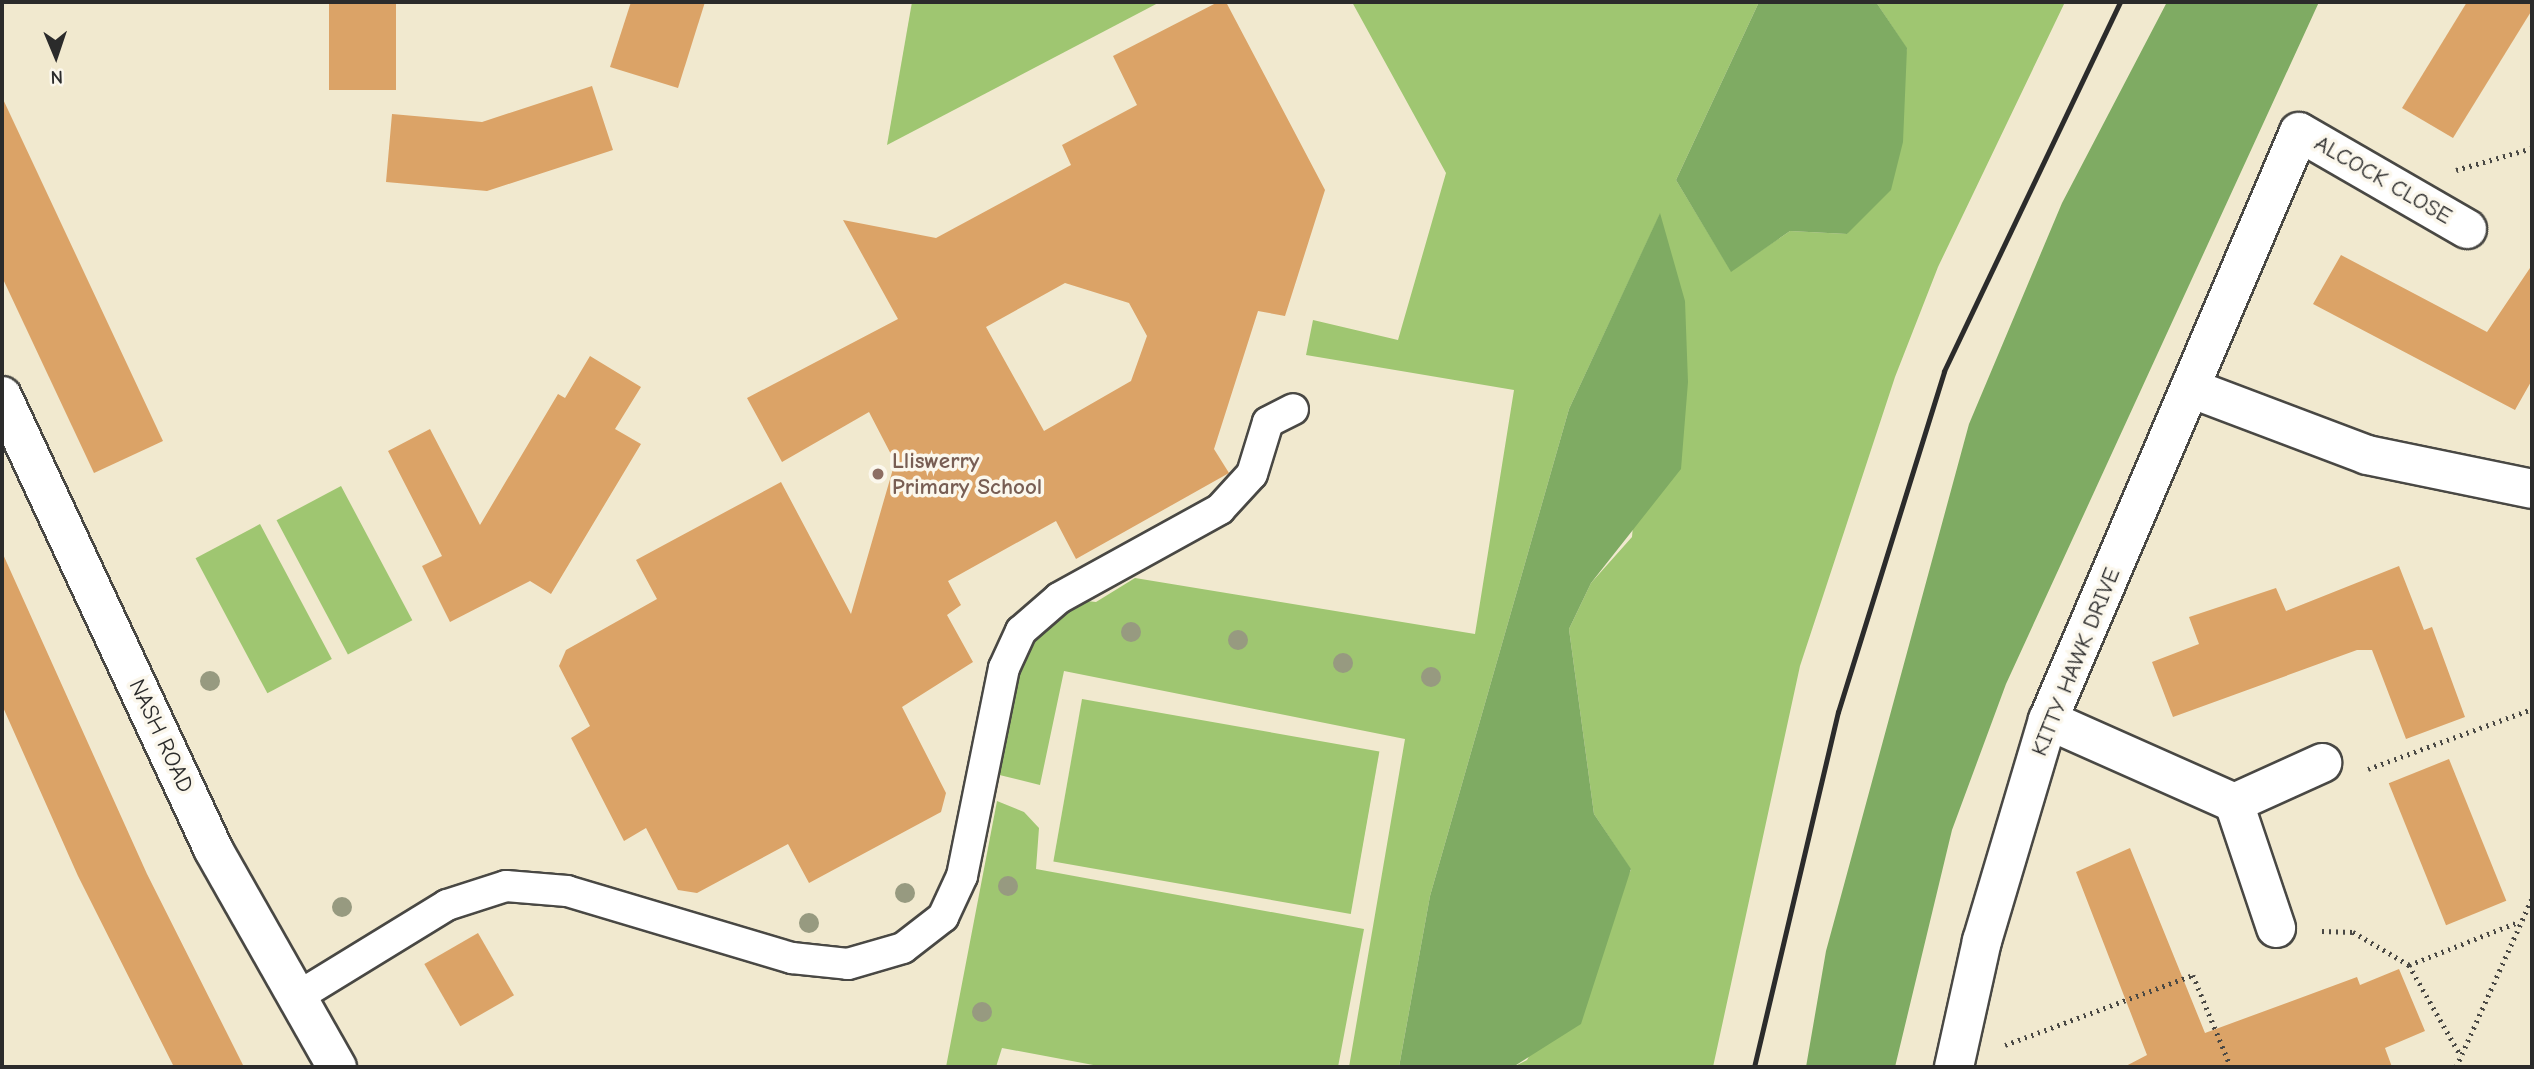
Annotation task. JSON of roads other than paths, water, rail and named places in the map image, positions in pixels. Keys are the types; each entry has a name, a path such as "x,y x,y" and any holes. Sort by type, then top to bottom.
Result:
{"street":[{"name":"ALCOCK CLOSE","path":"2299,132 2399,187 2467,229"},
{"name":"KITTY HAWK DRIVE","path":"1957,1051 2048,720 2299,132"},
{"path":"2190,388 2367,455 2532,489"},
{"name":"NASH ROAD","path":"2,396 213,849 337,1067"},
{"path":"2048,720 2234,803 2276,928"},
{"path":"2234,803 2322,763"}],"lane":[{"path":"297,997 447,905 506,886 567,891 792,958 848,964 903,948 943,916 962,876 1004,668 1021,631 1059,598 1220,509 1252,474 1268,422 1293,410"}],"railway":[{"path":"1754,1067 1838,712 1944,371 2120,2"}],"place":[{"name":"Lliswerry Primary School","path":"878,474"}]}
